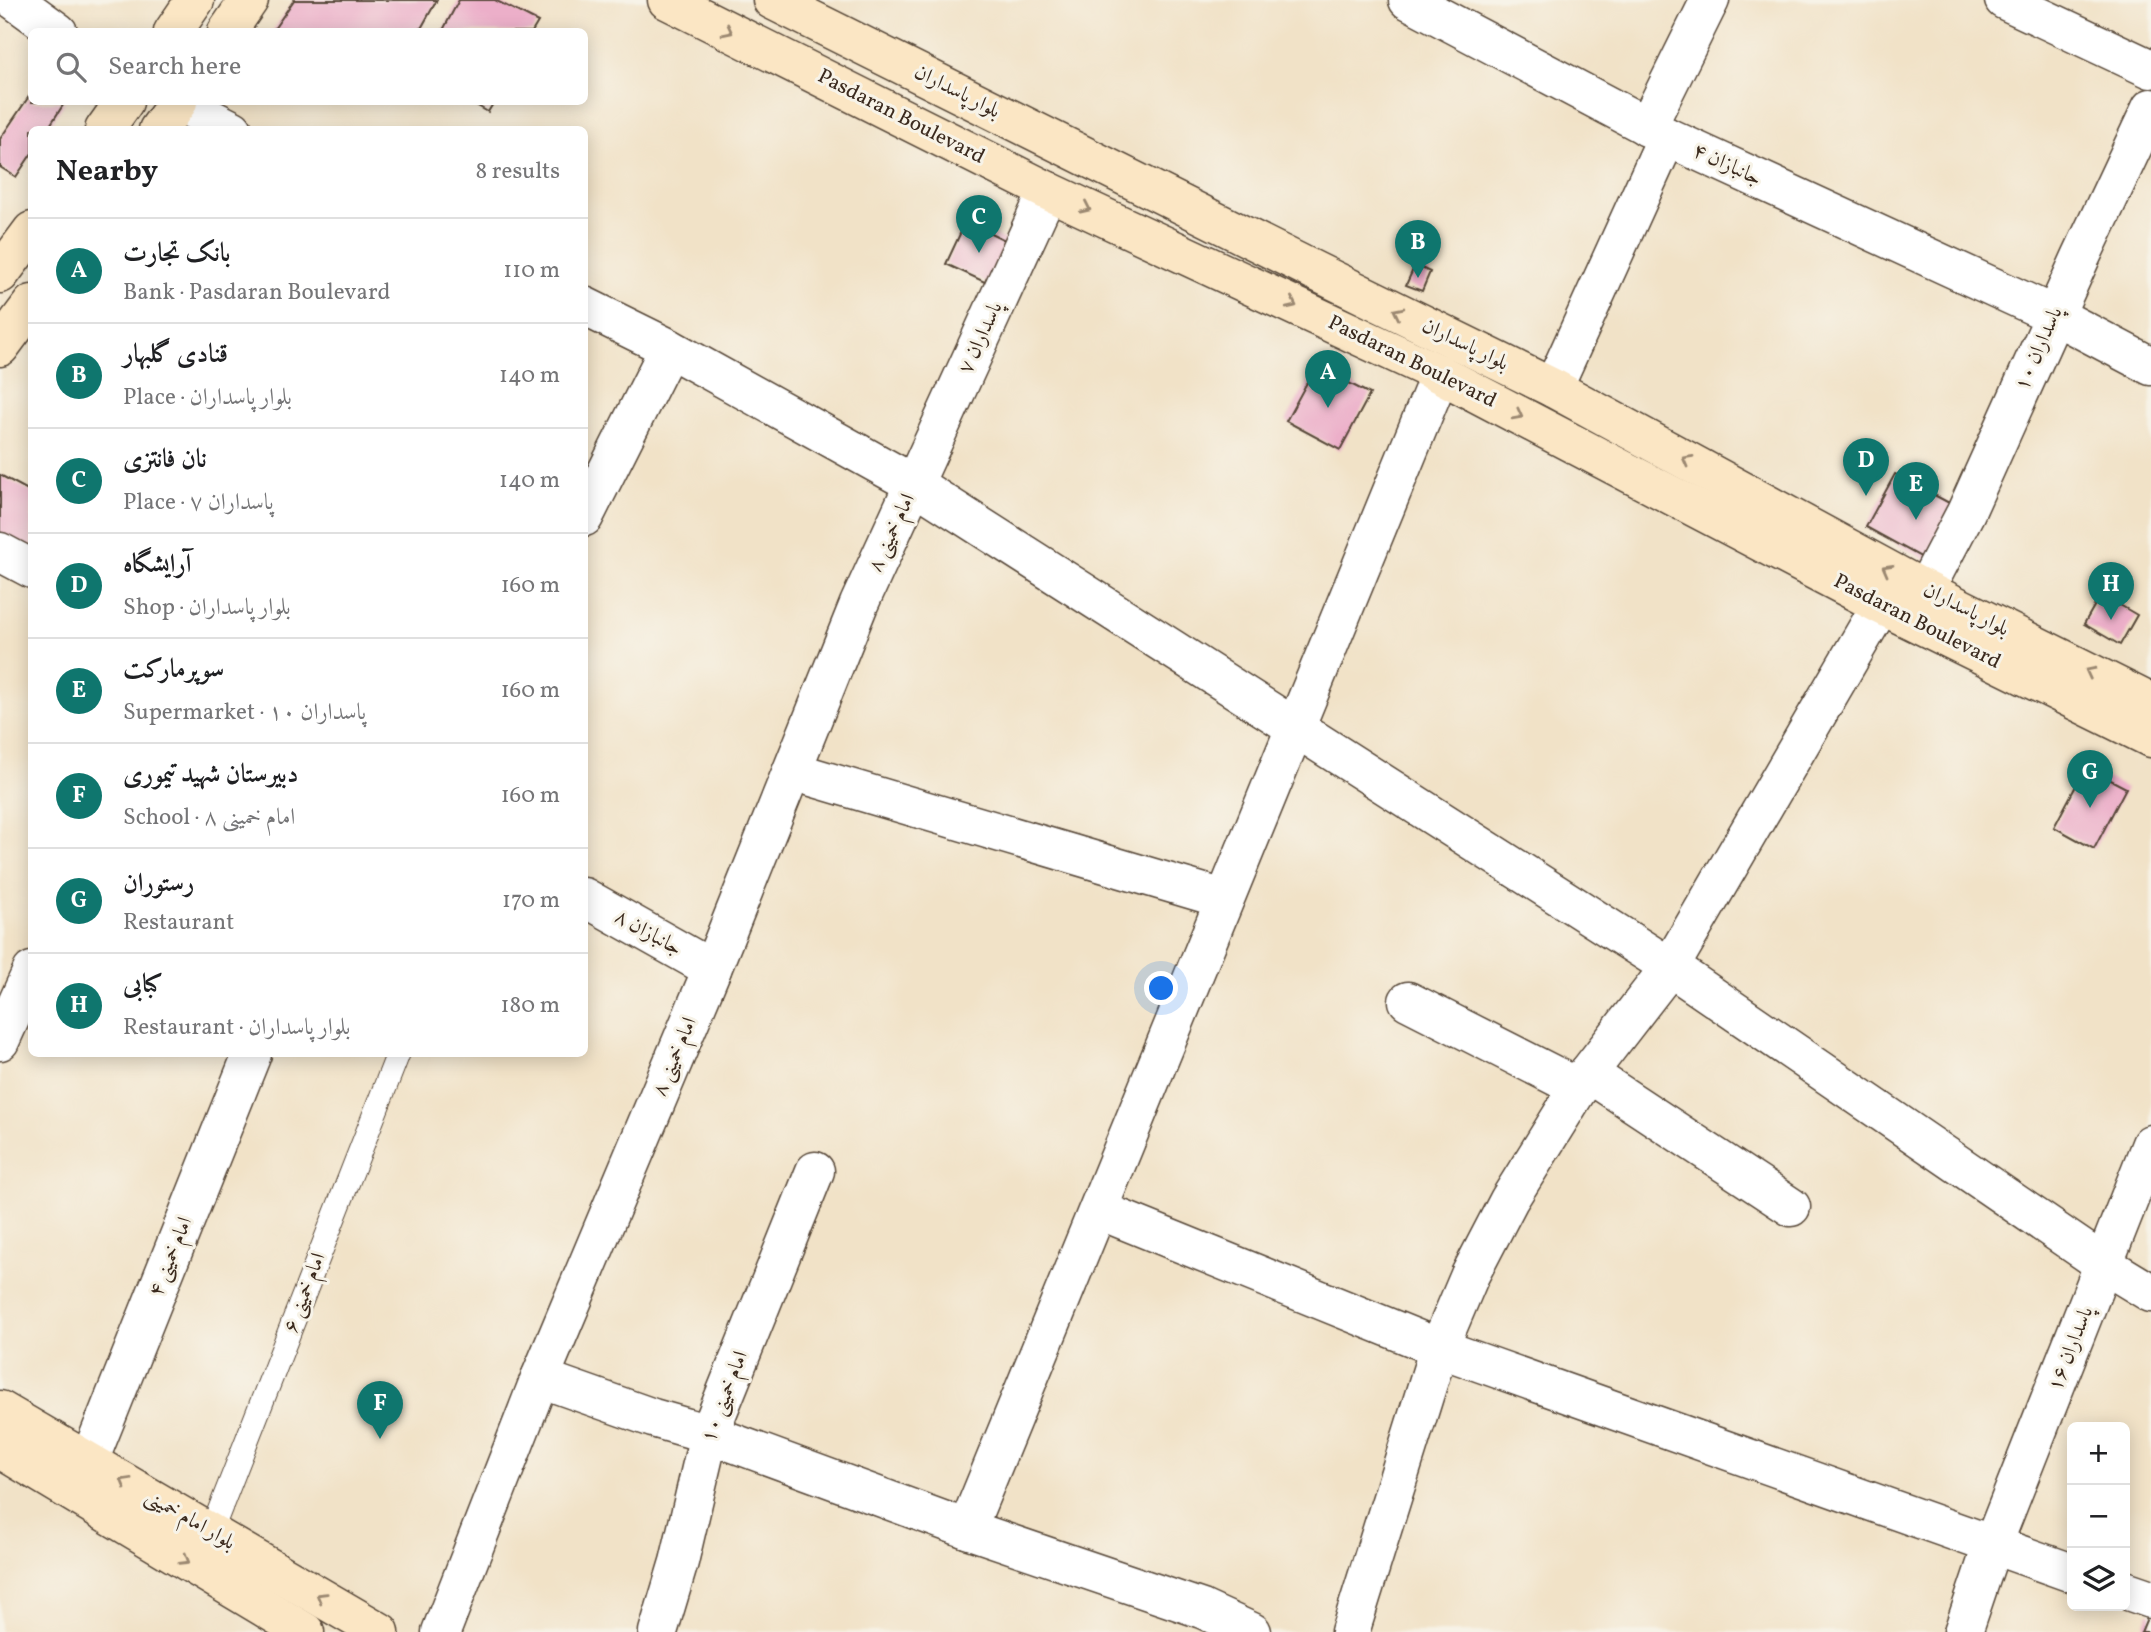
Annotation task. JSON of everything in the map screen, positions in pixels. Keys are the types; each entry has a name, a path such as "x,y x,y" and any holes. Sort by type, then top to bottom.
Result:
{"main road":[{"path":"176,28 195,0"},
{"path":"230,28 249,0"},
{"name":"Pasdaran Boulevard","path":"667,0 1048,191 1440,374 1881,605 2151,738"},
{"name":"بلوار پاسداران","path":"772,0 1553,387 1925,590 2151,703"},
{"path":"932,132 956,92"},
{"path":"107,126 122,105"},
{"path":"161,126 176,105"},
{"path":"1,269 28,236"},
{"path":"0,348 28,310"},
{"name":"بلوار امام خمینی","path":"0,1410 380,1632"},
{"name":"بلوار امام خمینی","path":"0,1450 305,1632"}],"street":[{"path":"15,0 53,28"},
{"name":"جانبازان ۴","path":"1408,0 1657,132 2054,315 2151,366"},
{"path":"1553,387 1710,0"},
{"path":"2004,0 2151,69"},
{"path":"184,105 225,126"},
{"name":"پاسداران ۱۰","path":"1925,590 1966,512 2151,108"},
{"name":"پاسداران ۷","path":"914,484 1048,191"},
{"path":"588,308 669,348 914,484 1670,967 2105,1265 2151,1293"},
{"path":"588,509 669,348"},
{"path":"967,1529 1440,374"},
{"name":"امام خمینی ۸","path":"441,1632 540,1378 712,969 859,604 914,484"},
{"path":"0,552 28,567"},
{"path":"1350,1632 1439,1348 1470,1275 1509,1200 1583,1081 1670,967 1881,605"},
{"path":"792,771 1224,899"},
{"name":"جانبازان ۸","path":"588,899 712,969"},
{"path":"0,1041 28,980"},
{"path":"1408,1001 1583,1081 1791,1207"},
{"name":"امام خمینی ۴","path":"89,1461 251,1057"},
{"name":"پاسداران ۱۶","path":"1963,1632 1992,1546 2151,1144"},
{"name":"امام خمینی ۱۰","path":"658,1632 679,1562 709,1434 815,1171"},
{"path":"1099,1210 1439,1348 2067,1571"},
{"path":"540,1378 653,1418 709,1434 967,1529 1202,1609 1252,1632"},
{"path":"2130,1592 2151,1599"}],"lane":[{"name":"امام خمینی ۶","path":"211,1532 397,1057"}],"building":[{"path":"294,0 437,0 421,28 275,28"},
{"path":"459,0 495,0 538,22 534,28 444,28"},
{"path":"28,98 28,105 63,105 50,126 28,126 28,159 16,177 0,167 0,139"},
{"path":"476,105 492,105 488,112"},
{"path":"966,221 1011,243 991,285 946,264"},
{"path":"1415,265 1430,272 1422,291 1406,285"},
{"path":"1316,366 1370,394 1340,450 1286,421"},
{"path":"1895,474 1966,512 1937,566 1866,527"},
{"path":"0,475 28,490 28,562 0,547"},
{"path":"2101,594 2137,615 2120,645 2084,624"},
{"path":"2086,767 2126,788 2094,849 2054,827"},
{"path":"2149,1613 2151,1632 2141,1632"}],"place":[{"name":"نان فانتزی","path":"979,253"},
{"name":"قنادی گلبهار","path":"1418,278"},
{"name":"بانک تجارت","path":"1328,408"},
{"name":"آرایشگاه","path":"1866,496"},
{"name":"سوپرمارکت","path":"1916,520"},
{"name":"کبابی","path":"2111,620"},
{"name":"رستوران","path":"2090,808"},
{"name":"دبیرستان شهید تیموری","path":"380,1439"}]}
